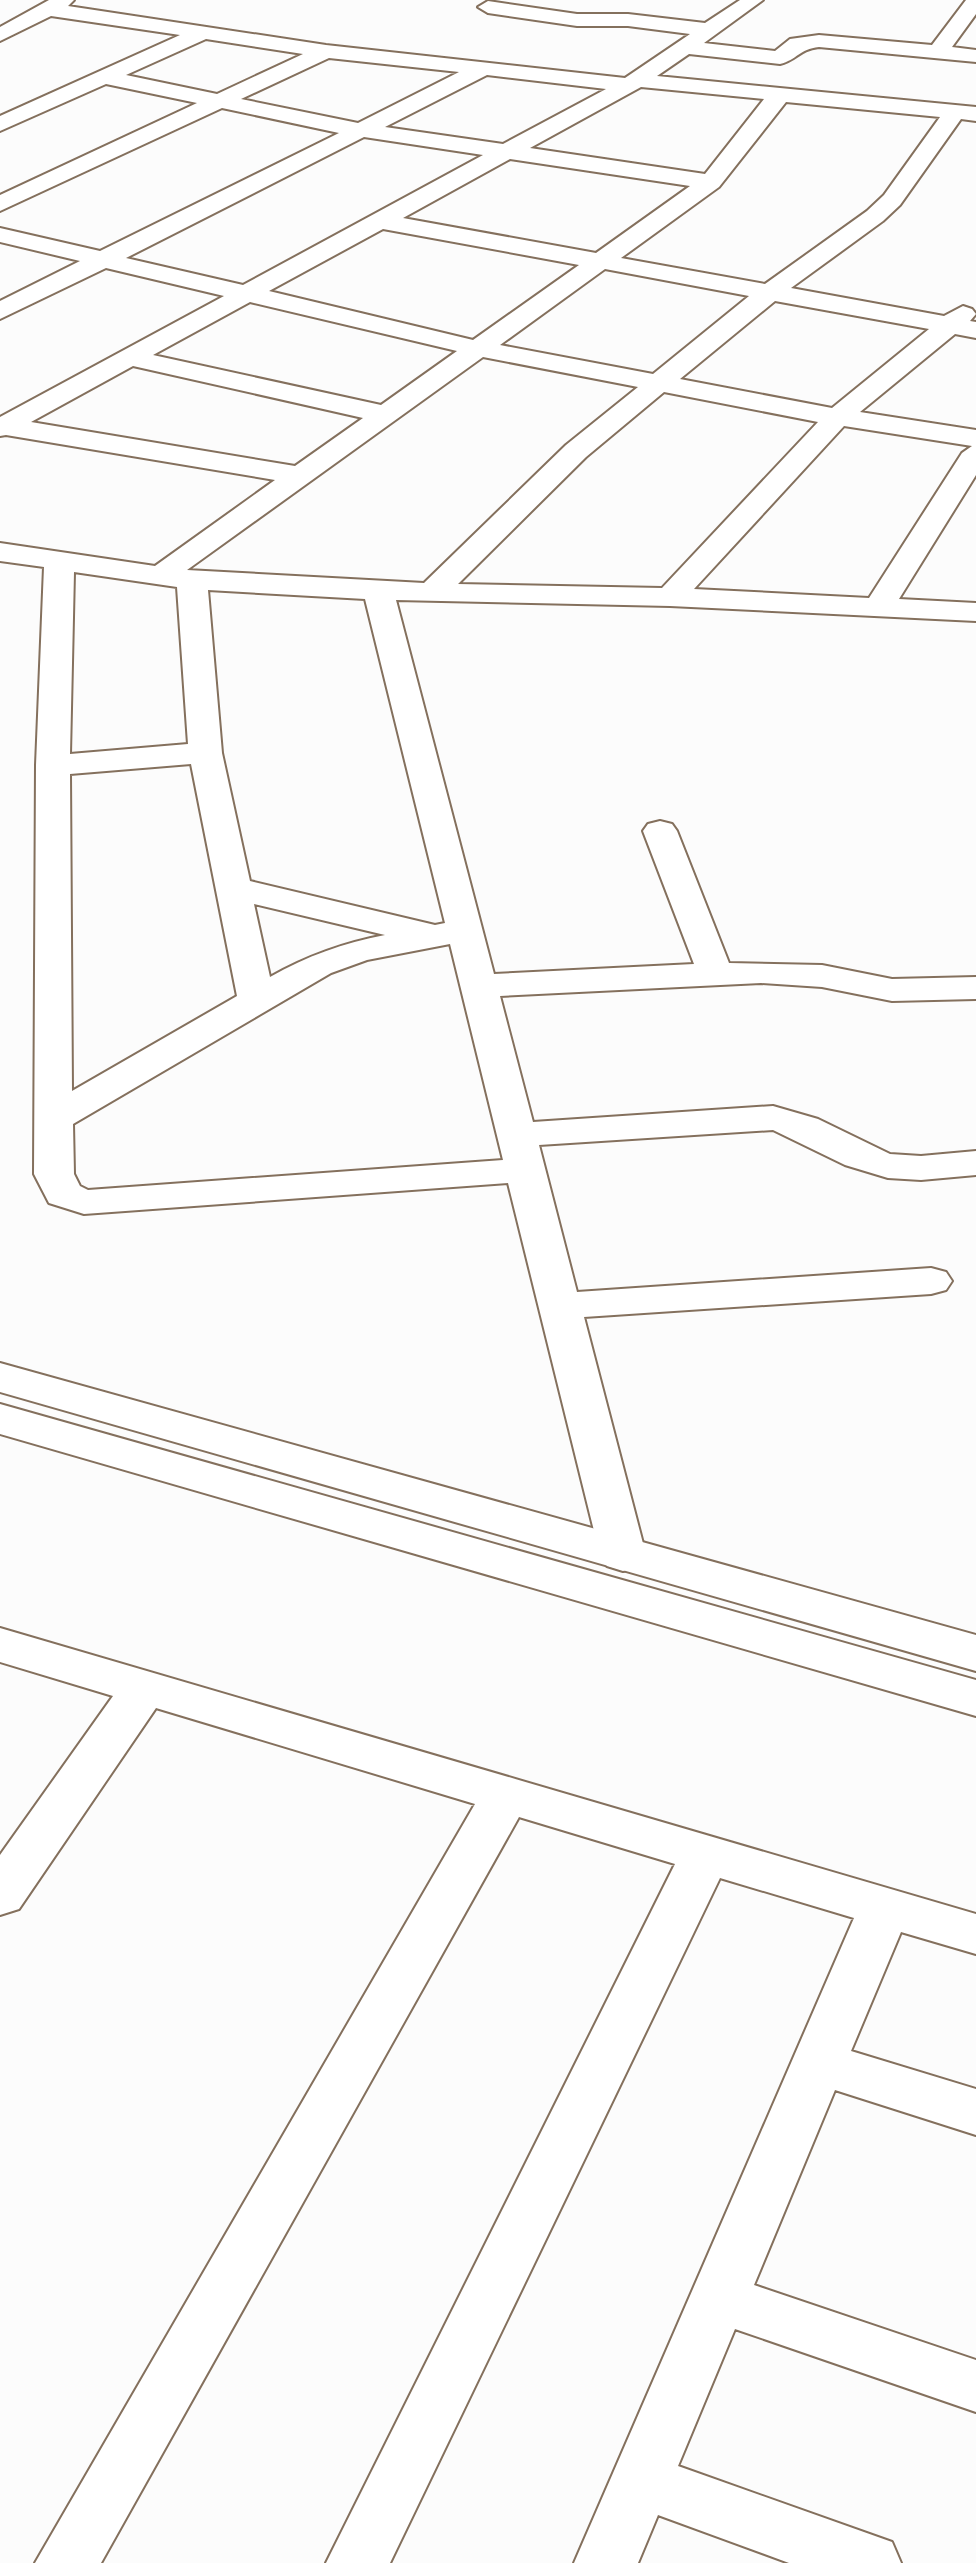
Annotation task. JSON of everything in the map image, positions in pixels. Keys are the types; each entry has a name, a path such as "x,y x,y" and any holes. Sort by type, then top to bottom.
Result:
{"street":[{"path":"2,427 633,83 753,0"},
{"path":"938,52 976,0"},
{"path":"5,29 55,5 202,33 326,51 483,69 965,113"},
{"path":"488,7 565,18 641,21 710,30"},
{"path":"0,124 202,33"},
{"path":"685,47 769,58 786,55 797,43 819,41 976,56"},
{"path":"0,204 326,51"},
{"path":"0,311 483,69"},
{"path":"102,77 359,130 711,182"},
{"path":"176,577 296,475 711,182 780,94"},
{"path":"433,591 576,451 771,291 857,230 892,200 965,113"},
{"path":"381,221 963,327"},
{"path":"0,235 475,348 837,417 964,436 976,411"},
{"path":"670,597 837,417 963,327 976,303"},
{"path":"127,357 382,414"},
{"path":"2,427 296,475"},
{"path":"880,605 976,453"},
{"path":"0,552 176,577 378,591 670,597 976,612"},
{"path":"59,560 53,765 53,1119 54,1174 63,1194 84,1202 521,1152 773,1118 797,1122 867,1159 888,1166 976,1163"},
{"path":"176,577 205,753 257,1001"},
{"path":"378,591 450,933 479,986 623,1555"},
{"path":"53,765 205,753"},
{"path":"660,831 716,975"},
{"path":"233,888 450,933"},
{"path":"53,1119 318,965 359,951 450,933"},
{"path":"479,986 797,973 892,990 976,988"},
{"path":"560,1306 931,1281"},
{"path":"0,1377 976,1653"},
{"path":"0,1419 976,1698"},
{"path":"2,1648 976,1934"},
{"path":"0,1895 144,1688"},
{"path":"67,2563 506,1795"},
{"path":"358,2563 705,1855"},
{"path":"606,2563 885,1907"},
{"path":"819,2063 976,2112"},
{"path":"718,2298 976,2386"},
{"path":"641,2481 869,2563"}]}
